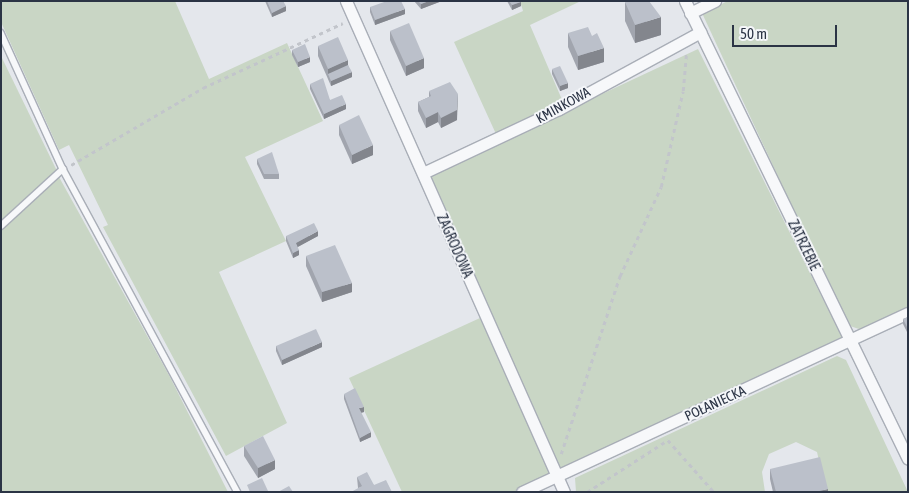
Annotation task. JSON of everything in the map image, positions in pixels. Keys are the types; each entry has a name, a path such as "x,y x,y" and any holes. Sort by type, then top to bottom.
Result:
{"street":[{"name":"ZAGRODOWA","path":"346,1 564,492"},
{"name":"ZATRZEBIE","path":"685,1 908,459"},
{"path":"690,13 715,1"},
{"name":"KMINKOWA","path":"423,173 559,109 700,32"},
{"name":"POŁANIECKA","path":"522,492 908,313"}],"lane":[{"path":"1,33 63,169 238,492"},
{"path":"1,226 63,169"}],"path":[{"path":"63,169 203,88 354,19"},
{"path":"556,475 565,436 620,276 661,186 683,91 688,40"},
{"path":"587,492 668,440 714,492"}],"green space":[{"path":"1,1 175,1 209,79 287,43 323,121 245,157 286,241 219,272 287,423 226,456 103,227 108,225 69,145 59,150 1,22"},
{"path":"520,1 581,1 530,25 563,102 496,134 454,42 523,11"},
{"path":"728,1 908,1 908,308 862,330 847,325 702,13"},
{"path":"698,49 842,337 559,470 429,175"},
{"path":"1,56 57,171 1,223"},
{"path":"59,177 170,377 228,492 1,492 1,230"},
{"path":"480,318 550,475 513,492 402,492 349,378"},
{"path":"837,356 846,360 908,492 826,492 817,452 796,442 769,454 762,472 765,492 576,492 575,478"}],"building":[{"path":"267,1 283,1 286,6 272,13"},
{"path":"387,1 401,1 405,9 375,20 370,7"},
{"path":"418,1 429,1 421,4"},
{"path":"509,1 521,1 521,2 512,5"},
{"path":"649,1 661,17 635,25 625,2"},
{"path":"409,23 424,58 406,66 390,31"},
{"path":"588,27 592,36 597,33 604,48 578,56 568,33"},
{"path":"338,37 348,60 328,69 318,46"},
{"path":"305,44 310,57 298,62 292,50"},
{"path":"348,65 352,72 331,81 328,74"},
{"path":"560,66 568,83 560,86 552,69"},
{"path":"323,78 330,100 342,95 346,104 324,114 310,84"},
{"path":"450,82 458,94 457,110 441,118 438,112 426,118 418,102 431,96 429,91"},
{"path":"359,115 373,145 352,155 339,125"},
{"path":"272,152 279,174 264,174 257,159"},
{"path":"314,223 318,231 296,243 299,250 293,253 286,236"},
{"path":"335,245 352,283 322,292 306,256"},
{"path":"908,317 908,329 903,319"},
{"path":"316,329 322,342 282,360 276,346"},
{"path":"355,388 364,407 359,408 371,432 360,438 344,394"},
{"path":"263,436 275,460 258,468 244,446"},
{"path":"820,457 828,489 815,492 776,492 770,469"},
{"path":"367,472 374,485 386,480 392,492 351,492 362,486 357,477"},
{"path":"262,478 268,491 250,492 247,485"},
{"path":"289,486 293,492 278,492"}]}
